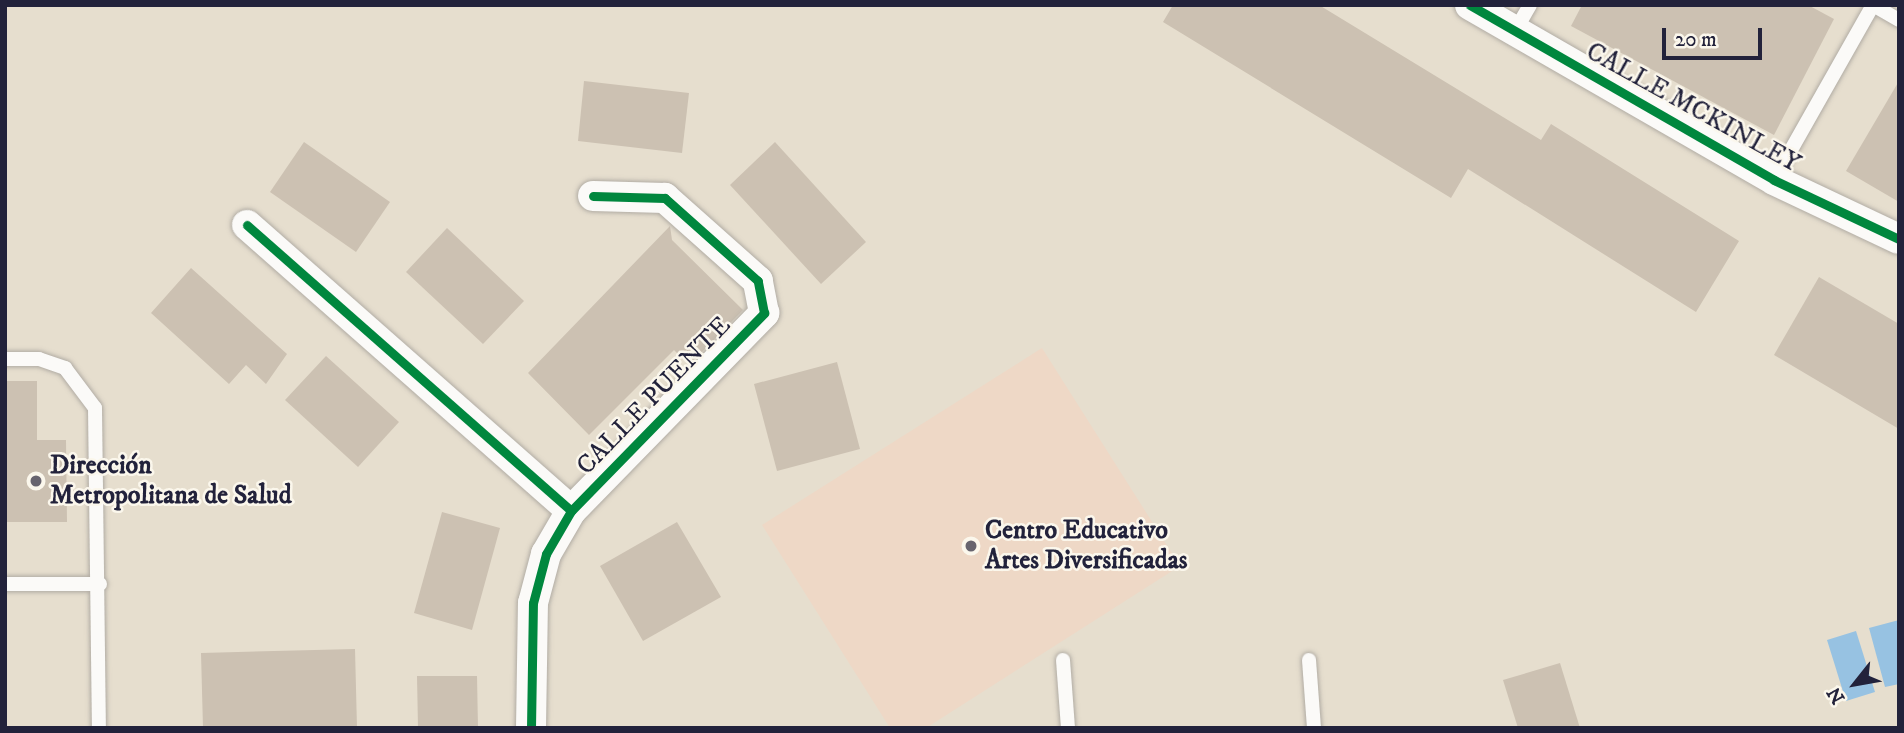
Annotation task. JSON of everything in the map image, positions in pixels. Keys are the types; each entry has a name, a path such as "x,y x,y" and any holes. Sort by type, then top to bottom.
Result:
{"street":[{"name":"CALLE MCKINLEY","path":"1470,5 1774,180 1899,239"},
{"name":"CALLE PUENTE","path":"531,728 533,603 546,554 571,511 764,313 758,281 665,198 593,196"},
{"path":"247,225 571,511"}],"lane":[{"path":"1515,31 1530,5"},
{"path":"1774,180 1873,5 1899,20"},
{"path":"5,359 39,359 65,368 83,383 95,408 100,584 99,728"},
{"path":"5,584 100,584"},
{"path":"1063,660 1068,728"},
{"path":"1309,660 1314,728"}],"shaded area":[{"name":"Centro Educativo Artes Diversificadas","path":"1042,348 1180,566 926,728 890,728 762,525"}],"water":[{"path":"1899,620 1899,684 1885,687 1869,628"},
{"path":"1856,631 1875,692 1846,701 1827,640"}],"building":[{"path":"1173,5 1319,5 1541,140 1551,124 1739,241 1696,312 1468,169 1451,198 1163,22"},
{"path":"1582,5 1808,5 1834,19 1774,135 1571,26"},
{"path":"584,81 689,93 682,153 578,141"},
{"path":"1899,81 1899,202 1846,171"},
{"path":"304,142 390,202 356,252 270,192"},
{"path":"775,142 866,242 821,284 730,185"},
{"path":"670,226 672,240 743,310 689,365 674,350 589,435 528,373"},
{"path":"447,228 524,301 483,344 406,272"},
{"path":"191,268 287,354 266,384 246,365 229,384 151,313"},
{"path":"1819,277 1899,324 1899,429 1774,355"},
{"path":"326,356 399,422 358,467 285,400"},
{"path":"837,362 860,449 777,471 754,384"},
{"name":"Dirección Metropolitana de Salud","path":"5,381 37,381 37,440 66,440 67,522 5,522"},
{"path":"442,512 500,528 472,630 414,613"},
{"path":"677,522 721,597 643,641 600,566"},
{"path":"355,649 357,728 203,728 201,653"},
{"path":"1560,663 1580,728 1518,728 1503,680"},
{"path":"417,676 477,676 478,728 418,728"}],"cycle path":[{"path":"1470,5 1774,180 1899,239"},
{"path":"531,728 533,603 546,554 571,511 764,313 758,281 665,198 593,196"},
{"path":"247,225 571,511"}],"place":[{"name":"Dirección Metropolitana de Salud","path":"36,481"},
{"name":"Centro Educativo Artes Diversificadas","path":"971,546"}]}
